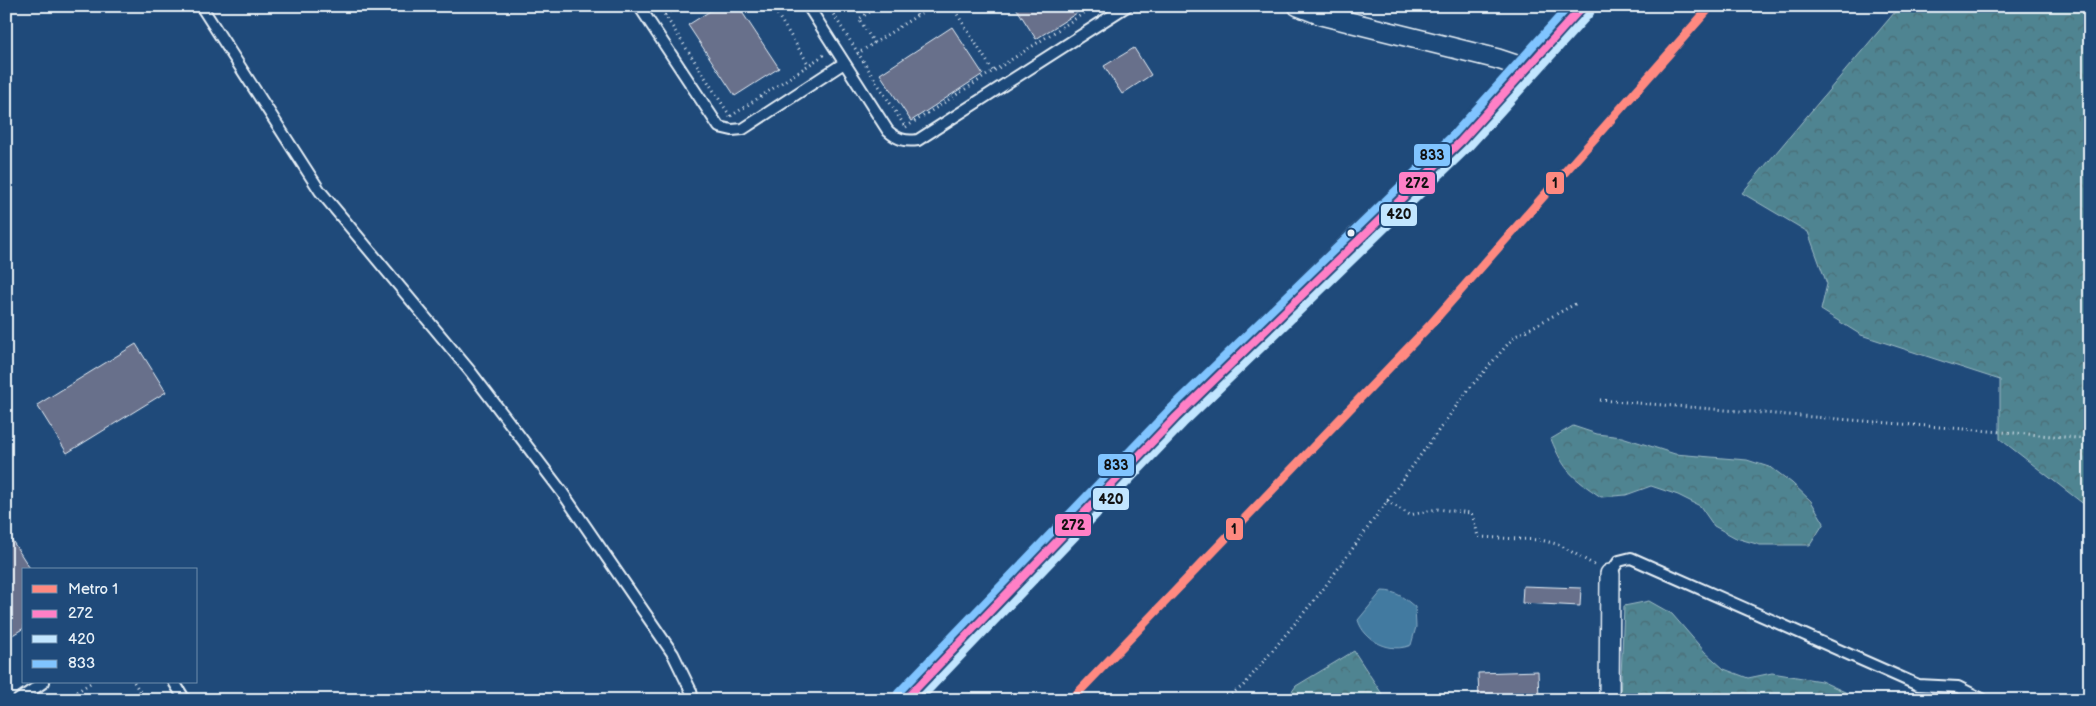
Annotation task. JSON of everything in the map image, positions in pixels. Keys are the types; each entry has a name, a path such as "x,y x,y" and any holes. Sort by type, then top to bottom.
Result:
{"street":[{"path":"1298,6 1330,18 1498,59 1528,69"},
{"path":"905,700 1176,417 1357,240 1461,142 1583,6"},
{"path":"1609,700 1610,574"}],"lane":[{"path":"201,6 320,191 470,371 562,492 673,654 691,690 693,700"},
{"path":"639,6 719,127 732,130 742,128 844,63"},
{"path":"808,6 888,131 908,141 918,140 1127,6"},
{"path":"1610,574 1618,561 1631,558 1918,685 1958,687 1984,700"},
{"path":"18,700 41,684"},
{"path":"175,684 185,700"}],"path":[{"path":"659,6 738,129"},
{"path":"665,16 680,6"},
{"path":"772,6 809,65"},
{"path":"828,6 914,140"},
{"path":"874,43 859,19 879,6"},
{"path":"911,6 917,16"},
{"path":"864,50 932,6"},
{"path":"952,6 993,71"},
{"path":"893,135 1095,6"},
{"path":"730,116 835,48"},
{"path":"1224,700 1243,686 1321,592 1468,390 1514,337 1577,303"},
{"path":"1600,400 2090,439"},
{"path":"1387,501 1410,514 1437,509 1471,513 1478,537 1542,540 1560,544 1610,574"},
{"path":"64,700 89,684"},
{"path":"135,684 145,700"}],"green space":[{"path":"1900,6 2090,6 2090,509 2000,439 2000,380 1861,335 1821,310 1827,284 1808,232 1742,193"},
{"path":"1573,426 1597,434 1622,437 1675,454 1747,460 1772,468 1811,501 1824,523 1810,545 1760,545 1736,538 1714,526 1700,506 1678,495 1651,486 1626,495 1601,497 1570,473 1560,459 1551,439"},
{"path":"1649,601 1672,614 1705,652 1724,669 1748,678 1772,673 1821,681 1845,692 1854,700 1620,700 1624,606"},
{"path":"1354,651 1386,700 1286,700 1296,686"}],"water":[{"path":"1382,591 1396,594 1415,607 1416,627 1411,645 1395,648 1387,647 1372,640 1361,627 1358,620"}],"building":[{"path":"718,6 738,6 779,68 735,96 688,25"},
{"path":"1015,6 1088,6 1036,39"},
{"path":"952,27 983,74 911,121 880,74"},
{"path":"1134,48 1151,75 1122,94 1104,66"},
{"path":"136,344 166,392 67,453 37,405"},
{"path":"6,531 30,568 22,568 22,629 6,639"},
{"path":"1523,586 1581,588 1580,606 1522,603"},
{"path":"1538,671 1539,700 1479,700 1478,673"}],"metro line":[{"name":"1","path":"1071,700 1431,324 1711,6"}],"transit line":[{"name":"833","path":"898,693 1169,410 1454,134 1569,6"},
{"name":"272","path":"905,700 1176,417 1461,141 1583,6"},
{"name":"420","path":"919,700 1183,424 1468,148 1590,13"}]}
